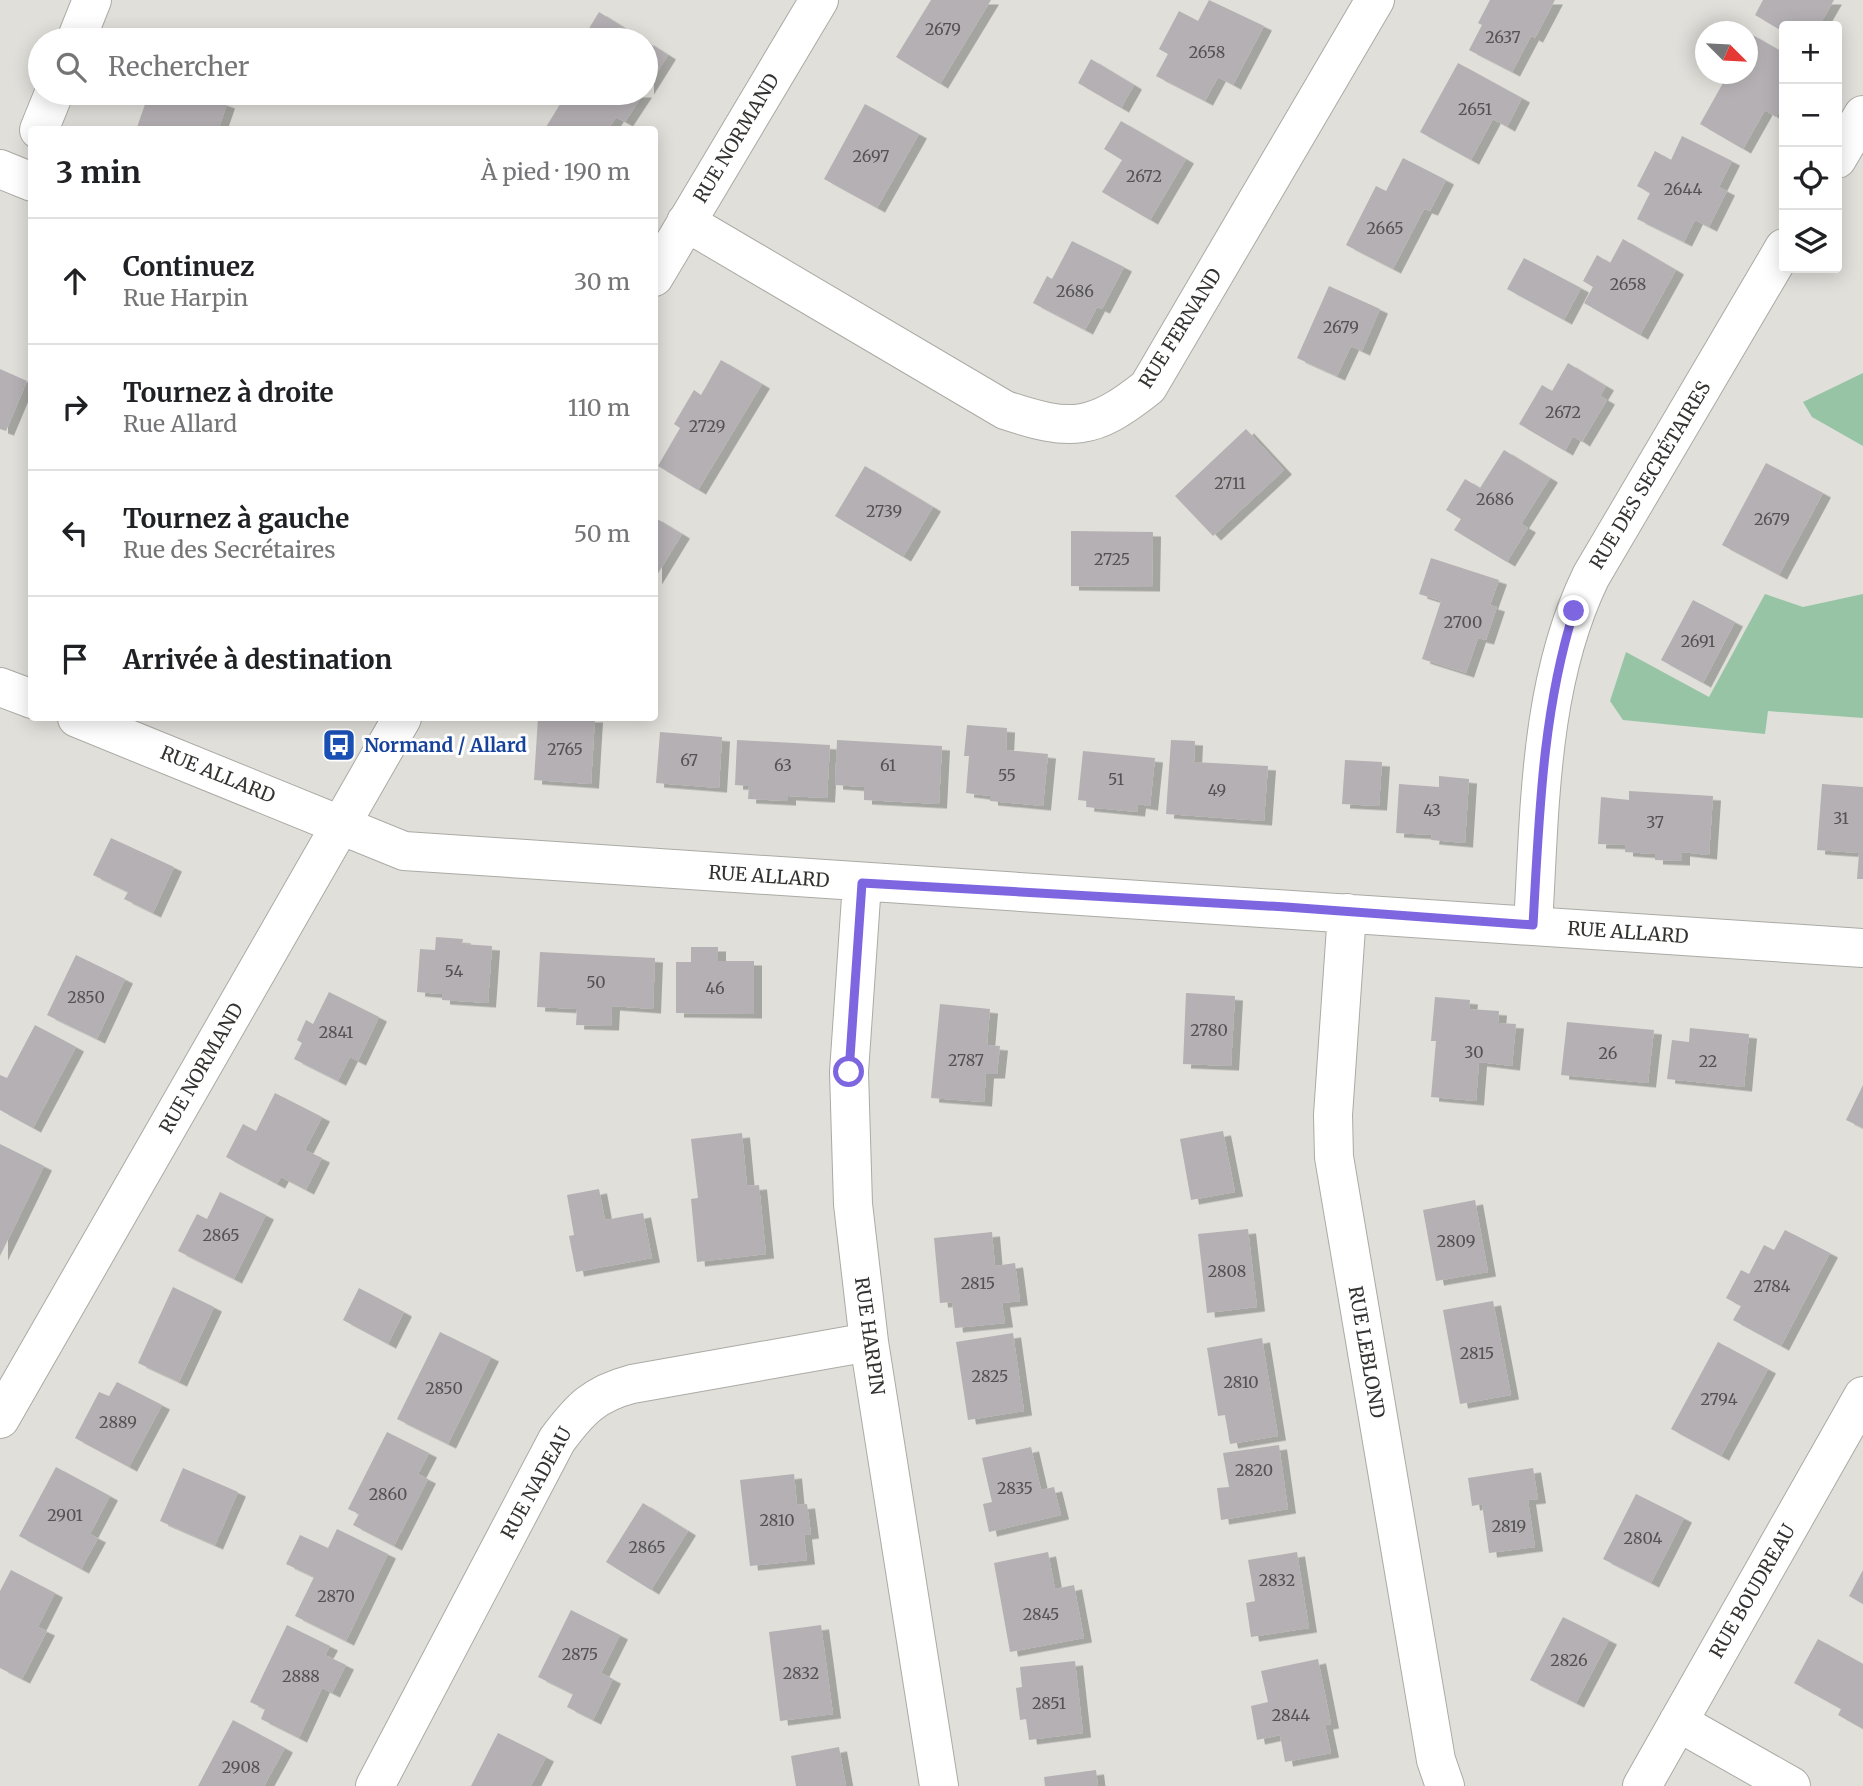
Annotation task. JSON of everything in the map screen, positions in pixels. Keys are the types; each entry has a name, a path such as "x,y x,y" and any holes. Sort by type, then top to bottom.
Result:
{"street":[{"path":"81,28 92,0"},
{"name":"RUE NORMAND","path":"658,270 819,0"},
{"name":"RUE FERNAND","path":"686,222 1005,410 1040,422 1080,425 1116,413 1148,387 1375,0"},
{"path":"40,126 49,105"},
{"path":"1842,151 1863,115"},
{"name":"RUE DES SECRÉTAIRES","path":"1533,925 1550,708 1560,656 1574,611 1591,576 1779,256"},
{"path":"0,687 28,698"},
{"name":"RUE ALLARD","path":"84,721 404,850 862,883 1286,907 1863,948"},
{"name":"RUE NORMAND","path":"0,1419 400,721"},
{"name":"RUE HARPIN","path":"862,883 849,1072 853,1204 869,1342 939,1786"},
{"name":"RUE LEBLOND","path":"1347,913 1334,1115 1334,1157 1436,1760 1445,1786"},
{"name":"RUE NADEAU","path":"375,1786 557,1440 580,1409 608,1390 632,1384 869,1342"},
{"name":"RUE BOUDREAU","path":"1642,1786 1863,1396"},
{"path":"1678,1722 1791,1786"}],"green space":[{"path":"1863,373 1863,446 1812,417 1803,402"},
{"path":"1765,594 1803,607 1863,594 1863,718 1768,711 1765,734 1623,720 1610,701 1626,652 1709,697"}],"building":[{"path":"931,0 991,0 940,84 896,57"},
{"path":"1209,0 1264,26 1233,85 1218,77 1205,101 1156,76 1168,54 1159,49 1179,11 1198,21"},
{"path":"1490,0 1555,0 1535,38 1531,36 1512,72 1469,50 1482,25 1478,23"},
{"path":"1763,0 1834,0 1822,21 1779,21 1779,29 1755,15"},
{"path":"599,12 625,28 589,28"},
{"path":"1758,38 1779,50 1779,112 1776,117 1765,110 1743,149 1700,124 1722,84 1758,84"},
{"path":"658,49 668,55 658,71"},
{"path":"1091,59 1134,85 1121,108 1078,83"},
{"path":"1458,63 1522,98 1507,127 1493,119 1471,160 1420,132"},
{"path":"865,104 919,134 877,208 824,179"},
{"path":"145,105 227,105 219,126 137,126"},
{"path":"560,105 636,105 625,122 616,117 610,126 547,126"},
{"path":"1121,121 1186,159 1150,220 1102,192 1122,160 1104,149"},
{"path":"1682,136 1732,161 1719,187 1727,191 1709,227 1695,220 1684,242 1637,219 1650,193 1637,186 1655,151 1671,160"},
{"path":"1403,158 1446,180 1430,211 1424,209 1393,269 1346,245 1376,186 1386,191"},
{"path":"1623,239 1676,270 1640,335 1584,303 1593,287 1583,281 1597,255 1610,263"},
{"path":"1072,241 1124,267 1102,309 1097,307 1085,330 1033,303 1047,276 1052,279"},
{"path":"1524,258 1581,288 1564,320 1507,289"},
{"path":"1329,286 1380,309 1362,351 1351,346 1337,376 1297,358"},
{"path":"721,360 762,384 698,490 658,466 680,428 674,424 694,390 701,395"},
{"path":"1568,363 1606,386 1600,396 1607,400 1582,442 1573,436 1565,451 1519,424 1542,385 1552,391"},
{"path":"0,369 27,381 6,431 0,429"},
{"path":"1246,429 1284,470 1213,536 1175,496"},
{"path":"1504,450 1550,478 1521,524 1528,528 1507,562 1454,530 1461,519 1446,510 1465,479 1480,488"},
{"path":"1766,463 1823,493 1779,575 1722,545"},
{"path":"865,466 933,507 903,557 835,516"},
{"path":"658,519 682,534 658,573"},
{"path":"1071,531 1153,532 1152,587 1071,586"},
{"path":"1431,558 1499,580 1490,605 1497,607 1486,640 1478,638 1466,673 1422,659 1441,601 1419,594"},
{"path":"1693,600 1735,622 1703,683 1661,660"},
{"path":"538,721 595,721 591,784 534,780"},
{"path":"967,725 1007,728 1006,750 1048,754 1043,806 990,801 990,796 966,793 969,756 964,756"},
{"path":"660,732 722,737 719,788 656,783"},
{"path":"737,740 830,745 827,798 788,796 788,801 748,799 749,786 735,785"},
{"path":"837,740 942,746 939,804 864,800 864,787 835,785"},
{"path":"1171,740 1195,741 1194,762 1268,766 1264,821 1166,814"},
{"path":"1083,751 1155,758 1150,806 1138,804 1137,812 1086,807 1087,801 1078,800"},
{"path":"1345,760 1382,762 1379,806 1342,804"},
{"path":"1439,776 1469,779 1465,843 1431,840 1432,835 1396,833 1399,784 1439,787"},
{"path":"1822,784 1863,787 1863,879 1857,879 1859,853 1817,850"},
{"path":"1629,791 1713,796 1709,855 1682,852 1682,861 1655,860 1655,854 1625,852 1625,845 1598,844 1601,797 1629,800"},
{"path":"111,838 174,867 153,913 124,899 128,892 93,875"},
{"path":"436,937 463,939 462,944 492,946 488,1003 442,1000 442,994 417,992 420,949 435,950"},
{"path":"691,947 718,947 718,961 754,961 754,1014 676,1013 676,962 691,962"},
{"path":"540,952 655,958 653,1009 612,1006 611,1026 576,1025 577,1009 537,1007"},
{"path":"76,955 125,979 97,1039 47,1015"},
{"path":"329,992 379,1017 358,1061 350,1057 338,1081 294,1059 302,1043 297,1040 306,1020 313,1024"},
{"path":"1186,993 1235,996 1231,1066 1183,1064"},
{"path":"1435,997 1470,1000 1469,1009 1499,1011 1498,1023 1516,1024 1512,1066 1479,1062 1476,1101 1431,1097 1436,1041 1431,1041"},
{"path":"940,1004 990,1009 987,1045 1000,1046 997,1074 986,1074 984,1102 931,1098"},
{"path":"1567,1022 1654,1030 1648,1083 1561,1075"},
{"path":"35,1025 76,1047 33,1128 0,1110 0,1075 7,1078"},
{"path":"1690,1028 1749,1034 1744,1087 1667,1079 1672,1040 1689,1042"},
{"path":"1863,1085 1863,1128 1846,1120"},
{"path":"275,1093 322,1117 305,1150 322,1158 306,1190 281,1177 277,1184 226,1157 243,1124 256,1131"},
{"path":"1223,1131 1235,1192 1191,1200 1180,1139"},
{"path":"742,1133 747,1186 759,1185 766,1254 697,1262 691,1199 698,1198 691,1139"},
{"path":"0,1144 44,1166 0,1256"},
{"path":"599,1189 605,1220 643,1213 652,1258 576,1272 569,1236 574,1235 567,1195"},
{"path":"220,1192 266,1215 234,1279 178,1251 197,1214 207,1219"},
{"path":"1475,1200 1488,1272 1436,1281 1423,1210"},
{"path":"1248,1229 1257,1307 1207,1313 1198,1234"},
{"path":"1785,1230 1830,1253 1781,1346 1733,1320 1741,1306 1726,1298 1741,1270 1749,1274 1764,1245 1774,1250"},
{"path":"992,1232 995,1266 1015,1263 1020,1301 1002,1303 1005,1323 955,1328 952,1302 940,1303 934,1238"},
{"path":"173,1287 214,1307 179,1382 138,1363"},
{"path":"359,1288 404,1312 388,1344 343,1320"},
{"path":"1493,1301 1511,1395 1460,1404 1443,1310"},
{"path":"440,1332 491,1357 448,1444 397,1419"},
{"path":"1013,1333 1024,1411 968,1420 956,1342"},
{"path":"1262,1338 1278,1436 1230,1444 1225,1415 1218,1416 1207,1348"},
{"path":"1718,1342 1768,1369 1721,1456 1671,1429"},
{"path":"117,1382 162,1405 129,1467 75,1438 99,1392 109,1396"},
{"path":"387,1432 429,1453 418,1474 428,1479 394,1546 353,1525 359,1514 348,1509"},
{"path":"1279,1445 1288,1509 1221,1520 1217,1488 1229,1487 1223,1453"},
{"path":"1031,1447 1041,1490 1054,1487 1061,1515 989,1532 983,1504 992,1502 982,1458"},
{"path":"56,1467 110,1496 90,1534 98,1538 81,1569 19,1536"},
{"path":"183,1468 238,1492 215,1545 160,1521"},
{"path":"1533,1468 1538,1499 1528,1500 1535,1547 1489,1553 1482,1504 1472,1506 1468,1478"},
{"path":"794,1474 797,1505 807,1504 811,1534 804,1535 807,1560 750,1566 740,1480"},
{"path":"1636,1494 1684,1518 1651,1583 1603,1559"},
{"path":"643,1503 688,1531 651,1590 606,1562"},
{"path":"337,1529 388,1554 346,1641 295,1616 314,1577 286,1564 300,1535 328,1548"},
{"path":"1048,1552 1055,1589 1074,1585 1084,1638 1010,1652 994,1563"},
{"path":"1297,1552 1309,1628 1251,1637 1246,1603 1255,1601 1248,1560"},
{"path":"11,1570 55,1593 38,1627 47,1631 22,1679 0,1668 0,1591"},
{"path":"1863,1570 1863,1604 1849,1596"},
{"path":"571,1610 620,1635 601,1673 613,1679 593,1720 567,1707 573,1694 538,1677"},
{"path":"1563,1617 1609,1640 1576,1703 1530,1680"},
{"path":"287,1625 330,1646 325,1655 346,1665 332,1693 322,1688 299,1738 261,1719 265,1709 250,1702"},
{"path":"821,1625 833,1714 780,1721 769,1632"},
{"path":"1818,1639 1863,1664 1863,1729 1838,1715 1841,1709 1794,1683"},
{"path":"1318,1659 1331,1724 1325,1725 1331,1753 1285,1762 1280,1735 1257,1740 1251,1706 1268,1702 1261,1671"},
{"path":"1075,1661 1083,1733 1029,1740 1026,1719 1020,1720 1016,1688 1022,1687 1020,1667"},
{"path":"233,1720 285,1748 264,1786 198,1786"},
{"path":"498,1733 546,1757 531,1786 471,1786"},
{"path":"839,1747 846,1786 796,1786 791,1756"},
{"path":"1096,1770 1098,1786 1045,1786 1044,1777"}],"place":[{"name":"Normand / Allard","path":"339,745"}],"route":[{"path":"849,1072 862,883 1286,907 1533,925 1550,708 1560,656 1574,611"}]}
